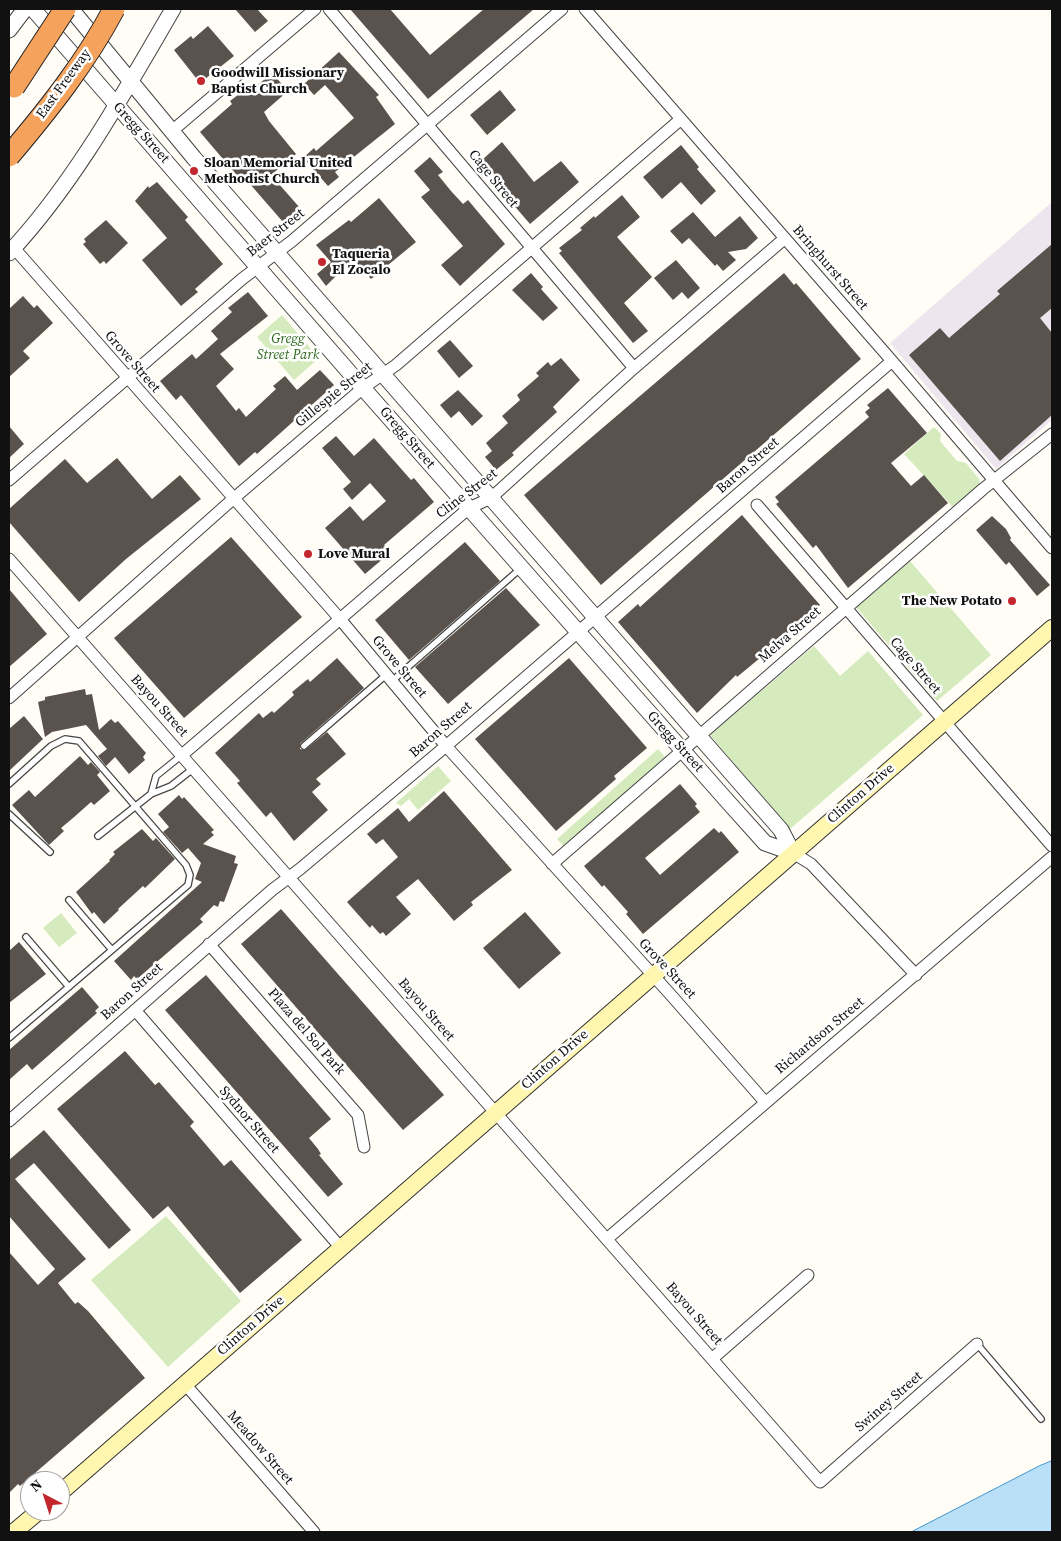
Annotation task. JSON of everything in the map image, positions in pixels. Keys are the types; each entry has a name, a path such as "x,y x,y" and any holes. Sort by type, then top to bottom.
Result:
{"highway":[{"path":"14,87 65,9"},
{"name":"East Freeway","path":"9,156 47,110 100,34 114,9"}],"main road":[{"name":"Clinton Drive","path":"70,1484 1052,628"},
{"path":"14,1532 27,1521"}],"street":[{"path":"9,30 25,9"},
{"name":"Gregg Street","path":"33,9 363,388 765,843 793,853 811,864 916,975"},
{"name":"Gregg Street","path":"71,9 277,254 781,830 793,853"},
{"path":"11,250 50,203 103,127 174,9"},
{"path":"172,131 315,9"},
{"name":"Cage Street","path":"328,9 428,123 530,248 634,368"},
{"name":"Baer Street","path":"9,480 257,266 277,254 562,9"},
{"name":"Bringhurst Street","path":"585,9 892,361 1052,548"},
{"name":"Gillespie Street","path":"9,698 76,636 233,499 363,388 383,376 681,119"},
{"name":"Cline Street","path":"182,755 469,508 491,498 634,368 784,238"},
{"name":"Grove Street","path":"11,250 340,619 446,746 765,1102"},
{"name":"Baron Street","path":"9,1121 209,944 446,746 892,361"},
{"name":"Melva Street","path":"552,864 993,480 1052,434"},
{"name":"Cage Street","path":"757,505 1052,846"},
{"name":"Bayou Street","path":"9,559 194,768 287,877 608,1238 820,1482"},
{"name":"Richardson Street","path":"608,1238 1052,857"},
{"name":"Plaza del Sol Park","path":"209,944 358,1115 364,1147"},
{"name":"Sydnor Street","path":"135,1010 340,1248"},
{"path":"713,1358 808,1275"},
{"name":"Swiney Street","path":"820,1482 978,1344"},
{"name":"Meadow Street","path":"185,1384 312,1532"}],"lane":[{"path":"304,746 522,568"},
{"path":"9,784 51,746 65,739 79,741 186,865 190,875 188,885 9,1038"},
{"name":"Cline Street","path":"151,794 156,776 182,755"},
{"name":"Cline Street","path":"98,836 151,794 171,786 194,768"},
{"path":"9,814 50,852"},
{"path":"69,900 112,950"},
{"path":"26,937 68,987"},
{"path":"978,1344 1041,1419"}],"shaded area":[{"path":"1052,202 1052,420 996,469 890,343"}],"green space":[{"name":"Gregg Street Park","path":"282,315 319,358 294,380 257,337"},
{"path":"934,427 941,434 940,441 957,461 966,463 979,479 980,484 953,507 904,454"},
{"path":"910,561 991,655 937,701 856,607"},
{"path":"814,646 840,676 868,651 923,715 790,829 710,735"},
{"path":"658,749 665,757 565,848 557,839"},
{"path":"438,766 451,781 418,810 409,799 401,806 396,803"},
{"path":"61,913 77,933 59,947 43,928"},
{"path":"166,1216 241,1301 168,1367 91,1280"}],"water":[{"path":"1052,1461 1052,1532 911,1532 1039,1466"}],"building":[{"path":"235,9 257,9 268,21 255,32"},
{"path":"350,9 390,9 430,55 484,9 534,9 428,99"},
{"path":"208,26 234,56 200,83 174,50 191,36 193,39"},
{"path":"339,52 379,95 376,97 395,124 335,172 339,177 328,186 303,158 314,148 316,151 354,118 325,85 314,95 304,84"},
{"path":"272,73 288,91 264,112 296,154 271,175 300,208 283,222 243,176 240,179 200,132 232,104 230,101 243,91 246,95"},
{"path":"500,90 516,110 487,135 470,115"},
{"path":"502,142 534,182 561,161 579,182 530,224 512,203 516,200 482,160"},
{"path":"681,145 699,167 697,169 716,191 701,205 681,182 662,199 643,177"},
{"path":"430,157 443,172 438,175 451,191 463,204 468,200 505,244 460,286 441,265 463,246 421,197 430,190 414,171"},
{"path":"157,182 188,217 185,220 223,264 195,289 198,292 181,306 142,260 167,238 135,201 148,186 149,188"},
{"path":"622,195 640,217 617,237 652,277 624,303 648,331 633,343 559,253 562,251 559,248 582,230 580,228"},
{"path":"379,198 416,242 371,279 353,259 326,286 317,274 331,262 316,245 349,220 351,222"},
{"path":"693,212 715,237 740,216 758,238 746,249 728,252 736,260 723,271 717,264 715,266 689,238 682,244 670,231"},
{"path":"106,220 128,243 106,264 104,261 100,264 83,244 86,242 84,239"},
{"path":"1052,244 1052,308 1040,318 1052,333 1052,415 1000,461 909,355 940,328 949,338 1000,294 997,291"},
{"path":"676,260 700,288 688,299 682,292 673,300 654,278"},
{"path":"531,273 543,287 541,289 558,308 543,321 512,290"},
{"path":"784,273 794,285 796,283 861,359 601,585 524,495"},
{"path":"248,292 268,316 220,354 234,369 216,386 236,411 239,408 246,417 276,389 273,386 285,376 297,390 320,370 334,385 257,454 255,452 239,466 181,395 176,400 160,381 192,354 196,359 218,339 211,331 232,312 228,308"},
{"path":"23,296 34,308 37,305 53,323 23,351 30,358 9,377 9,309"},
{"path":"450,340 473,366 459,378 437,351"},
{"path":"561,358 580,380 553,407 557,412 512,453 514,455 496,470 485,457 492,451 486,443 508,423 502,416 520,400 517,395 539,376 536,373 548,362 551,366"},
{"path":"888,388 927,433 891,463 911,486 924,475 948,503 848,588 816,545 813,548 776,504 779,502 775,497 869,417 865,412 870,408 867,405"},
{"path":"458,390 483,416 472,426 459,411 451,418 440,405"},
{"path":"9,426 24,444 9,458"},
{"path":"336,436 354,456 374,438 411,480 414,478 434,502 384,545 391,552 365,574 325,528 350,506 363,521 386,501 370,483 352,500 343,489 351,482 322,448"},
{"path":"117,458 152,499 180,475 201,499 126,559 79,602 9,522 9,509 65,459 87,483"},
{"path":"742,515 820,605 760,658 737,677 736,675 697,713 618,622 638,604 640,607"},
{"path":"992,516 1006,529 1011,538 1010,540 1050,585 1037,596 1009,562 1006,565 976,530"},
{"path":"231,537 302,617 184,718 114,638"},
{"path":"465,542 500,581 409,660 375,620"},
{"path":"506,588 540,625 448,704 415,667"},
{"path":"9,589 47,634 9,667"},
{"path":"337,658 364,688 300,744 300,749 305,750 327,732 346,754 316,779 321,784 312,792 328,810 294,841 271,812 266,817 237,783 240,781 215,753 259,713 263,718 272,711 274,713 294,695 292,692 308,679 310,682"},
{"path":"569,658 647,748 614,776 616,779 556,831 475,739"},
{"path":"85,689 86,695 92,694 99,730 111,719 115,723 118,721 146,753 143,757 145,760 129,774 115,757 106,766 98,756 107,749 86,725 52,732 45,737 38,702 45,700 45,697"},
{"path":"24,716 43,739 9,771 9,729"},
{"path":"80,756 88,765 91,762 100,772 97,775 110,791 94,805 91,802 61,828 64,831 49,845 12,805 29,790 35,797"},
{"path":"680,784 697,804 695,806 700,812 645,858 660,875 714,828 719,833 721,831 739,852 643,934 626,914 628,912 604,885 602,887 584,866"},
{"path":"444,791 512,870 471,902 473,905 454,921 418,879 396,897 411,914 386,936 383,932 380,934 372,925 370,928 347,902 398,857 383,839 376,844 367,834 398,808 409,822"},
{"path":"179,795 182,799 184,797 214,830 211,832 214,835 203,844 236,856 234,863 238,864 224,902 220,901 218,907 214,905 200,919 203,922 137,979 134,976 131,980 114,961 202,882 195,879 201,863 188,848 182,853 163,832 169,827 158,814"},
{"path":"142,829 153,841 156,838 175,859 145,888 143,886 104,924 94,912 92,914 76,892 110,861 115,854 113,852"},
{"path":"281,909 444,1095 403,1130 241,944"},
{"path":"525,912 561,953 519,989 483,948"},
{"path":"19,942 46,974 9,1003 9,951"},
{"path":"206,975 331,1119 309,1138 321,1154 319,1155 343,1184 328,1197 165,1010"},
{"path":"82,987 99,1007 95,1011 97,1013 32,1070 27,1064 9,1080 9,1050"},
{"path":"125,1051 155,1085 159,1082 194,1122 190,1126 224,1166 231,1160 302,1240 240,1293 168,1206 153,1219 57,1109"},
{"path":"44,1130 131,1230 109,1249 34,1163 15,1179 86,1259 58,1283 75,1304 78,1302 88,1311 145,1378 37,1471 20,1471 20,1486 18,1484 9,1493 9,1252 38,1285 55,1269 9,1216 9,1160"}],"place":[{"name":"Goodwill Missionary Baptist Church","path":"201,81"},
{"name":"Sloan Memorial United Methodist Church","path":"194,171"},
{"name":"Taqueria El Zocalo","path":"322,262"},
{"name":"Love Mural","path":"308,554"},
{"name":"The New Potato","path":"1012,601"}]}
